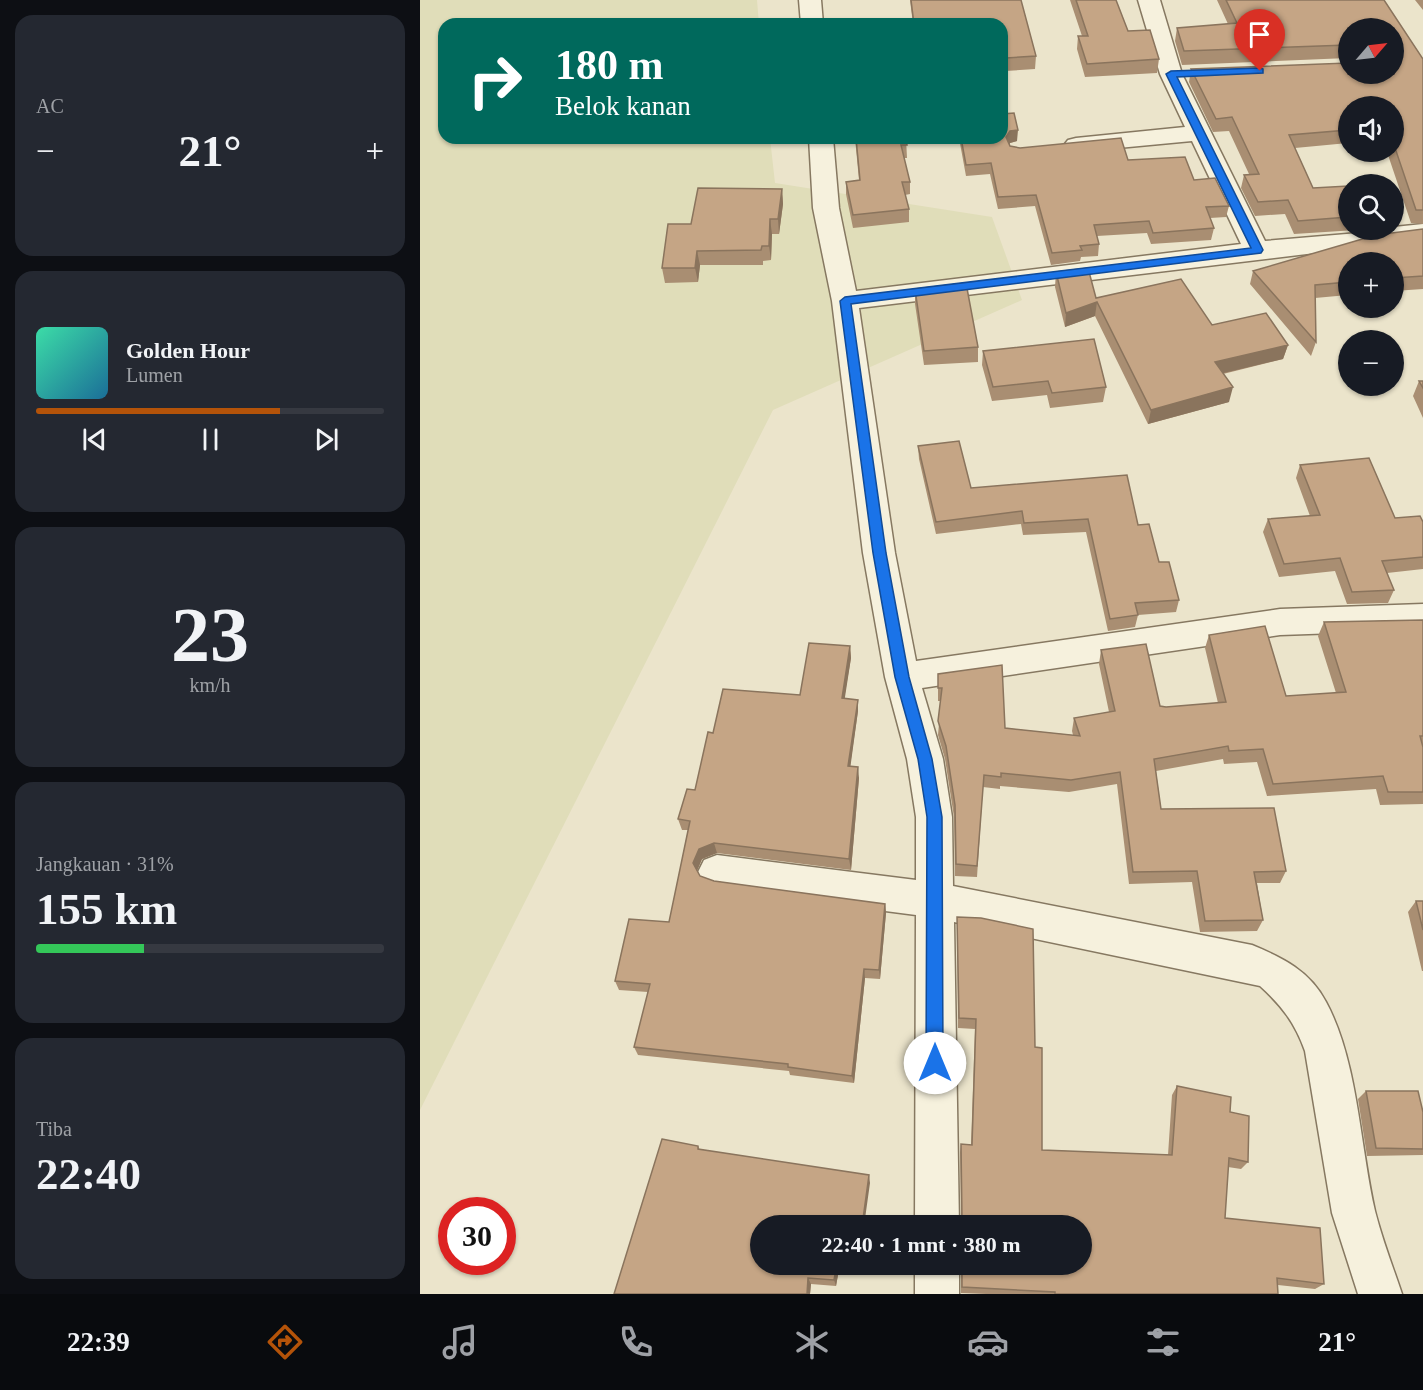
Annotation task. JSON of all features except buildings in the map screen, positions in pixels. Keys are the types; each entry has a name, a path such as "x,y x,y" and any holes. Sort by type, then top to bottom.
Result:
{"street":[{"path":"810,0 812,18"},
{"path":"1149,0 1183,74 1200,133 1257,250"},
{"path":"1053,147 1200,133"},
{"path":"821,144 826,208 845,301 879,553 902,677 925,759 934,817 937,1215"},
{"path":"845,301 1257,250 1423,232"},
{"path":"902,677 1280,622 1423,617"},
{"path":"717,872 933,900 1252,964 1274,973 1296,993 1311,1015 1324,1051 1354,1213 1380,1294"},
{"path":"937,1275 938,1294"}],"shaded area":[{"path":"420,0 757,0 758,18 438,18 438,144 771,144 775,183 992,217 1022,300 773,410 420,1110"}],"route":[{"path":"935,1063 934,817 925,759 902,677 879,553 845,301 1257,250 1171,74 1260,71"}]}
